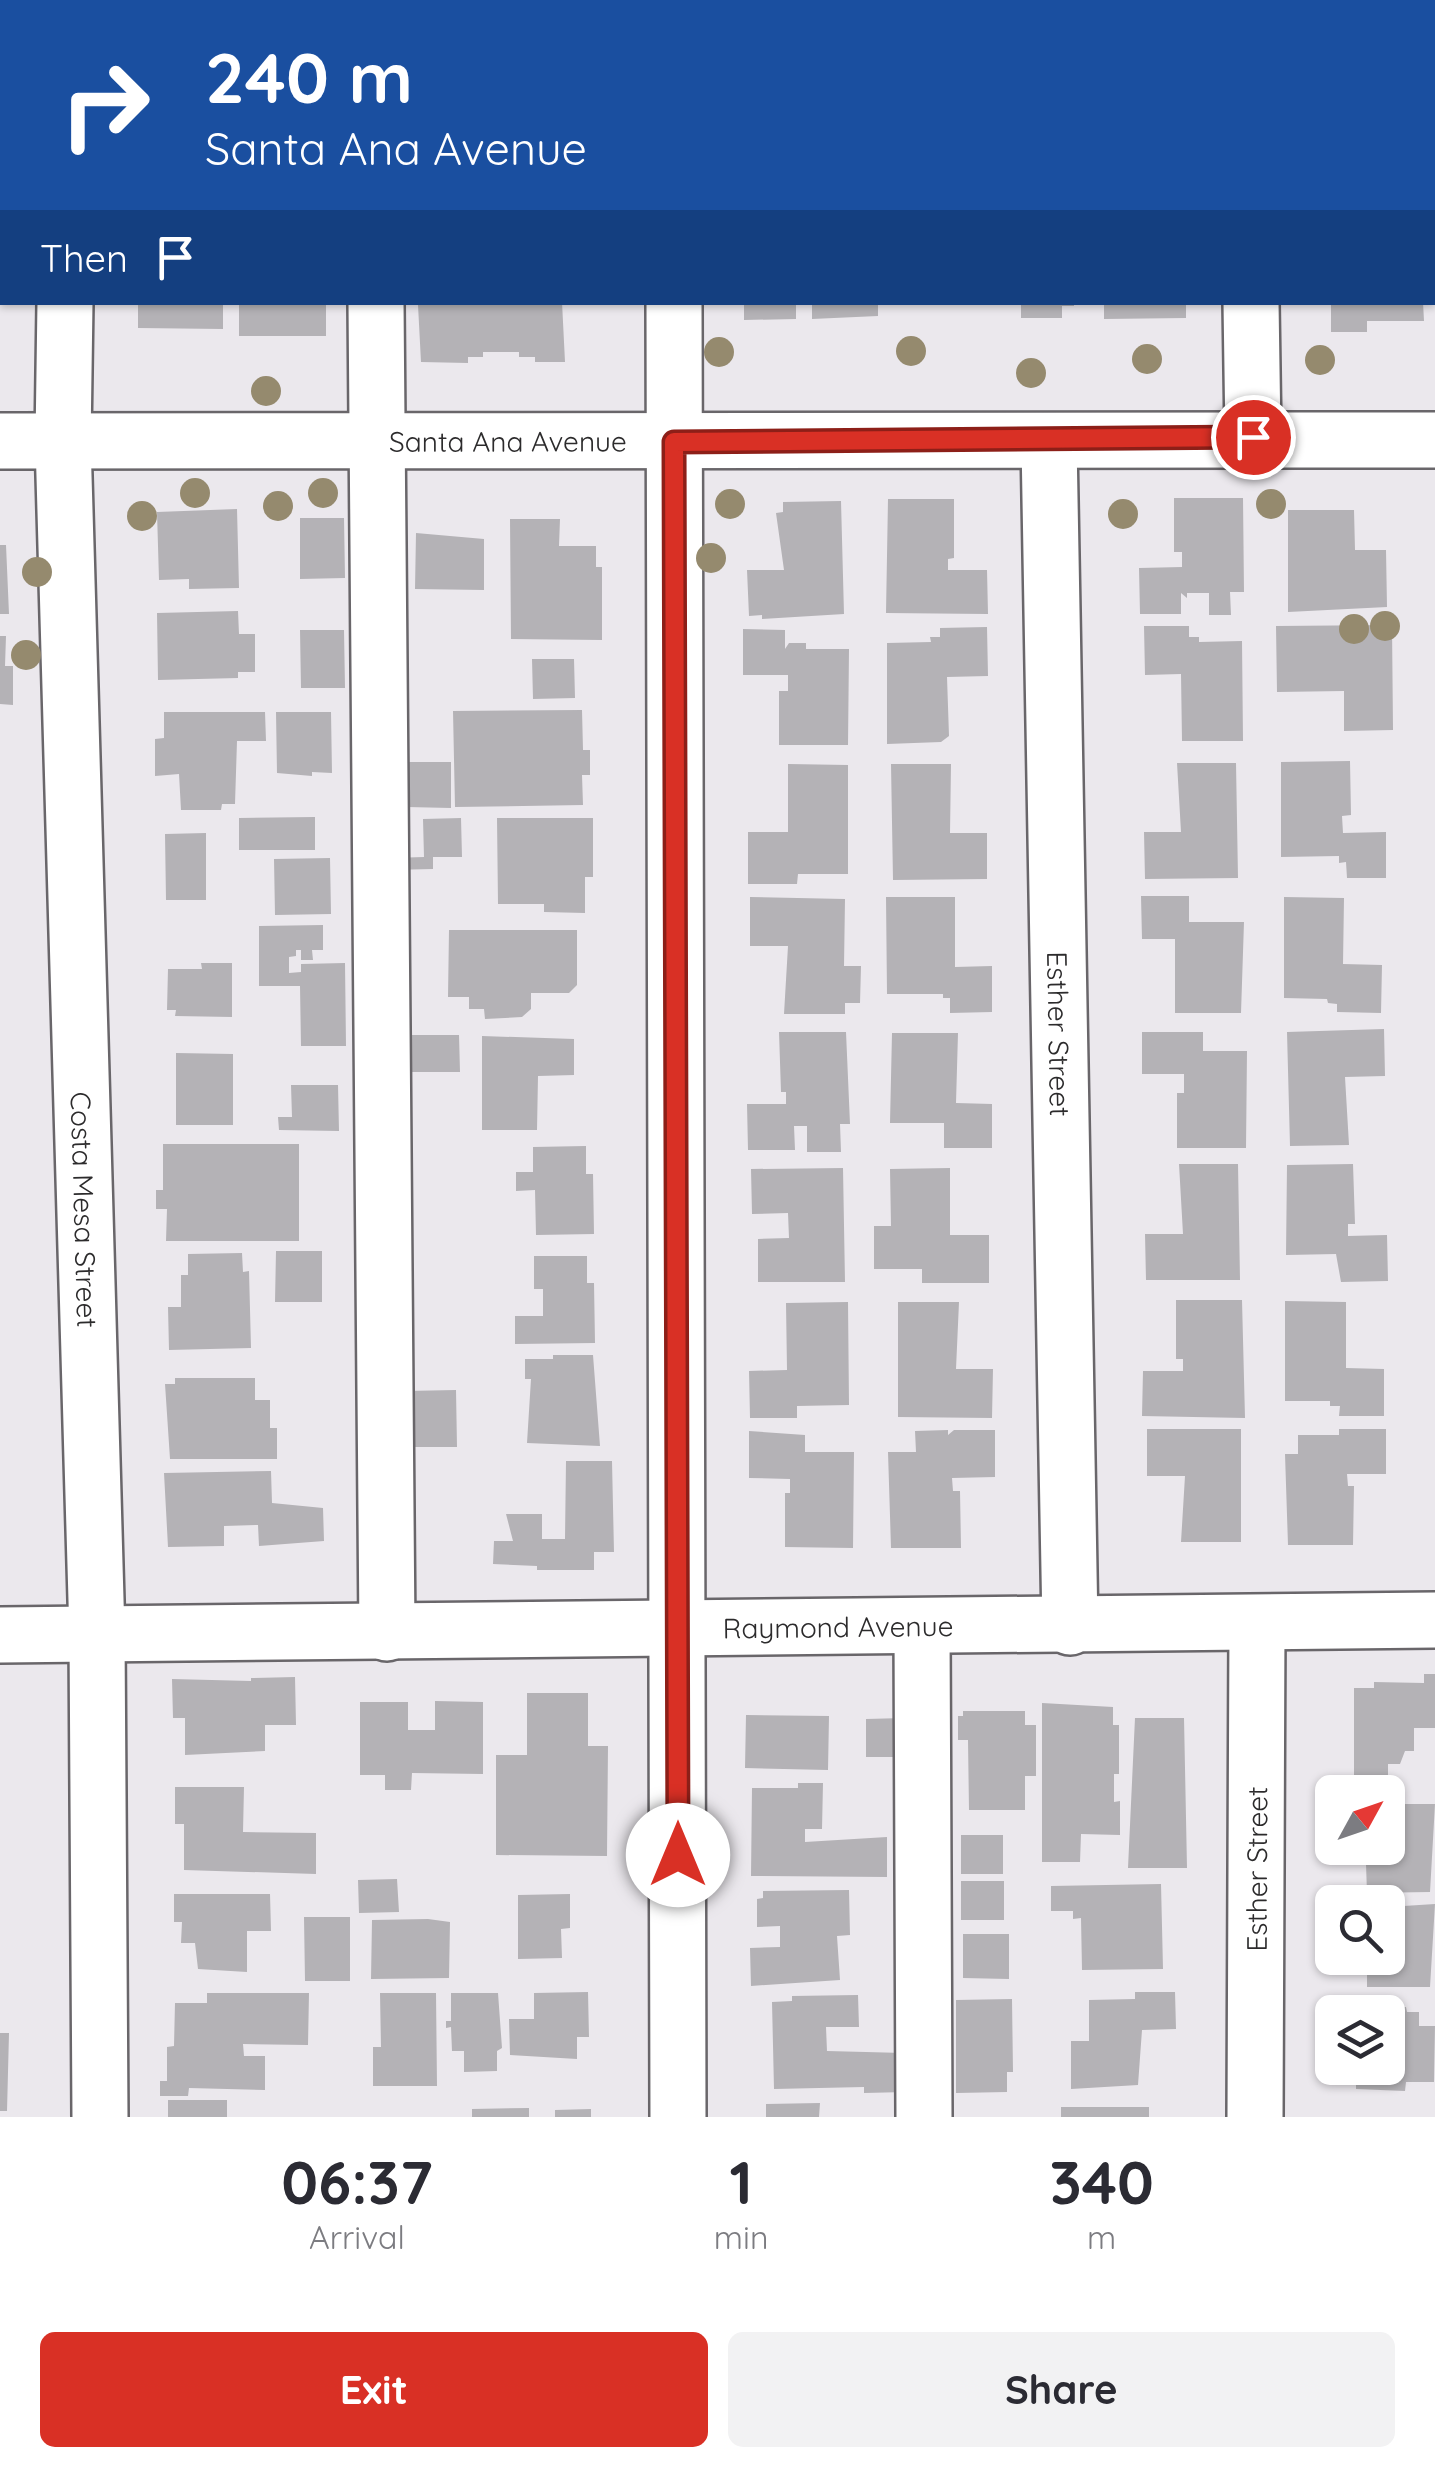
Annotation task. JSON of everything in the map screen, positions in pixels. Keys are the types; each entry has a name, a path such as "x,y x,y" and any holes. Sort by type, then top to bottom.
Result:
{"street":[{"name":"Costa Mesa Street","path":"65,305 62,440 97,1635 100,2117"},
{"path":"376,305 387,1633"},
{"path":"674,305 678,2117"},
{"path":"1251,305 1253,437"},
{"name":"Santa Ana Avenue","path":"0,441 1050,442 1253,437 1435,440"},
{"name":"Esther Street","path":"1050,442 1070,1626"},
{"name":"Raymond Avenue","path":"0,1636 1435,1620"},
{"name":"Esther Street","path":"1255,2117 1256,1624"},
{"path":"922,1628 924,2117"}],"building":[{"path":"138,305 223,305 223,329 138,328"},
{"path":"239,305 326,305 326,336 239,336"},
{"path":"418,305 562,305 565,362 535,362 535,357 519,357 519,352 483,352 483,357 468,357 468,363 421,362"},
{"path":"744,305 796,305 796,319 744,320"},
{"path":"812,305 878,305 878,316 812,319"},
{"path":"1021,305 1074,305 1062,306 1062,318 1021,318"},
{"path":"1104,305 1186,305 1186,318 1104,319"},
{"path":"1331,305 1423,305 1424,321 1367,321 1367,332 1331,332"},
{"path":"1174,498 1243,498 1244,592 1230,592 1231,615 1209,615 1209,593 1187,593 1187,598 1181,593 1181,614 1140,614 1139,568 1182,567 1182,552 1174,552"},
{"path":"888,499 954,499 954,558 948,559 948,570 987,570 988,614 886,613"},
{"path":"841,501 844,614 762,619 762,615 749,616 747,570 784,570 776,513 783,512 783,502"},
{"path":"237,509 239,588 189,589 189,579 159,580 157,512"},
{"path":"1288,510 1354,510 1355,550 1386,550 1387,607 1288,612"},
{"path":"300,518 344,518 345,578 300,579"},
{"path":"510,519 560,519 559,546 596,546 596,567 602,567 602,640 511,639"},
{"path":"416,533 484,539 484,590 415,589"},
{"path":"0,545 6,545 9,614 0,614"},
{"path":"238,611 239,634 255,634 255,672 238,672 238,678 158,680 157,613"},
{"path":"1392,625 1393,730 1344,731 1344,691 1277,692 1276,626"},
{"path":"1144,626 1189,626 1189,637 1199,637 1199,642 1242,641 1243,741 1182,741 1181,674 1145,675"},
{"path":"987,627 988,676 947,677 949,736 941,742 887,744 887,643 931,642 930,637 940,637 940,628"},
{"path":"743,629 785,630 785,649 789,643 806,643 806,649 849,649 848,745 779,745 779,691 788,691 788,675 743,675"},
{"path":"300,630 344,630 345,688 301,688"},
{"path":"0,636 6,636 5,666 13,666 13,705 0,704"},
{"path":"532,659 574,659 575,698 533,699"},
{"path":"582,710 583,750 590,750 590,775 582,775 583,805 455,807 453,711"},
{"path":"164,712 265,712 266,741 237,741 235,804 222,804 221,810 181,810 179,774 155,776 155,739 164,738"},
{"path":"276,712 331,712 332,773 277,773"},
{"path":"1350,761 1351,815 1342,816 1343,833 1386,832 1386,878 1347,878 1346,862 1339,863 1339,856 1281,857 1281,762"},
{"path":"407,762 451,762 451,808 407,807"},
{"path":"1177,763 1236,763 1238,878 1145,879 1144,832 1181,832"},
{"path":"788,764 848,765 848,874 798,874 797,884 748,884 748,832 788,832"},
{"path":"891,764 951,764 950,833 987,833 987,879 893,880"},
{"path":"315,817 315,850 239,850 239,818"},
{"path":"461,818 462,857 433,857 433,869 391,870 391,858 424,857 423,819"},
{"path":"497,818 593,818 593,877 585,877 585,913 544,912 544,904 498,904"},
{"path":"206,833 206,900 166,900 165,834"},
{"path":"330,858 331,914 275,915 274,859"},
{"path":"1141,896 1189,896 1189,922 1244,922 1241,1013 1175,1013 1175,939 1142,939"},
{"path":"750,897 845,899 844,966 861,966 860,1003 845,1003 845,1014 784,1014 788,946 750,946"},
{"path":"886,897 955,897 955,967 992,966 992,1012 950,1013 950,998 943,998 943,994 887,994"},
{"path":"1284,897 1344,898 1343,964 1382,965 1381,1013 1337,1012 1337,1004 1328,1003 1327,999 1284,998"},
{"path":"323,925 323,950 312,950 313,960 301,960 301,950 296,950 296,956 289,957 289,973 301,972 301,964 345,963 346,1046 301,1046 300,986 259,986 259,926"},
{"path":"449,930 577,930 577,985 569,993 531,993 531,1009 522,1017 485,1019 484,1009 469,1009 469,997 448,997"},
{"path":"201,963 232,963 232,1017 175,1016 176,1010 167,1010 168,969 202,969"},
{"path":"1384,1029 1385,1076 1345,1077 1349,1145 1290,1146 1287,1032"},
{"path":"779,1032 846,1032 850,1124 840,1124 841,1152 807,1152 807,1126 794,1126 795,1150 748,1150 747,1104 786,1104 786,1092 781,1092"},
{"path":"1142,1032 1203,1032 1203,1051 1247,1051 1246,1148 1177,1148 1177,1093 1184,1093 1184,1074 1142,1074"},
{"path":"892,1033 958,1033 956,1103 992,1104 992,1148 944,1148 944,1123 890,1123"},
{"path":"406,1035 459,1035 460,1072 406,1072"},
{"path":"482,1036 574,1039 574,1075 538,1076 537,1130 482,1130"},
{"path":"176,1053 233,1054 233,1125 176,1125"},
{"path":"291,1085 338,1085 339,1131 279,1130 278,1117 292,1117"},
{"path":"163,1144 299,1144 299,1241 166,1241 167,1209 156,1209 156,1190 163,1190"},
{"path":"586,1146 586,1174 593,1174 594,1234 536,1235 535,1190 516,1191 516,1172 533,1172 533,1147"},
{"path":"1179,1164 1238,1164 1240,1280 1146,1280 1145,1234 1183,1234"},
{"path":"1353,1164 1355,1224 1348,1224 1348,1236 1387,1235 1388,1281 1341,1282 1336,1254 1286,1255 1287,1165"},
{"path":"843,1168 845,1282 758,1282 758,1239 789,1238 788,1213 752,1214 751,1169"},
{"path":"950,1168 950,1235 989,1235 989,1283 922,1283 922,1269 874,1269 874,1226 891,1226 890,1169"},
{"path":"276,1251 322,1251 322,1302 275,1302"},
{"path":"242,1253 243,1272 249,1271 251,1348 169,1350 168,1307 181,1307 181,1275 188,1275 188,1254"},
{"path":"534,1256 587,1256 587,1283 594,1283 595,1343 515,1344 515,1316 543,1316 543,1289 534,1289"},
{"path":"1176,1300 1242,1300 1245,1418 1142,1416 1143,1371 1183,1371 1183,1359 1176,1359"},
{"path":"1285,1301 1346,1302 1346,1368 1384,1369 1384,1416 1339,1416 1340,1406 1330,1406 1330,1401 1285,1401"},
{"path":"848,1302 849,1405 797,1406 797,1418 750,1418 749,1371 787,1370 786,1303"},
{"path":"898,1302 959,1302 956,1369 993,1369 992,1418 898,1417"},
{"path":"553,1355 593,1355 600,1446 527,1443 531,1379 525,1379 525,1359 553,1359"},
{"path":"175,1378 255,1378 255,1400 270,1400 270,1428 277,1428 277,1459 170,1459 165,1384 175,1384"},
{"path":"456,1390 457,1447 406,1447 406,1391"},
{"path":"1147,1429 1241,1429 1241,1542 1181,1542 1185,1476 1147,1476"},
{"path":"1339,1429 1386,1429 1386,1474 1347,1474 1348,1486 1354,1486 1353,1545 1288,1545 1285,1454 1298,1454 1298,1435 1339,1435"},
{"path":"948,1430 948,1435 954,1430 995,1430 995,1477 952,1478 953,1491 960,1491 961,1548 891,1548 888,1452 916,1452 915,1431"},
{"path":"749,1431 805,1435 805,1452 854,1452 853,1548 785,1547 785,1493 790,1493 790,1479 749,1478"},
{"path":"566,1461 612,1461 614,1552 594,1552 594,1570 537,1570 537,1566 493,1564 494,1541 513,1541 506,1514 542,1514 542,1539 565,1539"},
{"path":"271,1471 272,1503 323,1508 324,1541 259,1546 258,1525 224,1526 224,1546 168,1547 164,1473"},
{"path":"1424,1674 1435,1674 1435,1728 1414,1728 1414,1751 1405,1751 1400,1764 1388,1764 1388,1775 1354,1775 1354,1688 1374,1688 1374,1682 1424,1683"},
{"path":"295,1677 296,1725 265,1725 265,1751 185,1755 185,1718 173,1718 172,1679 251,1681"},
{"path":"527,1693 588,1693 588,1746 608,1746 607,1856 496,1855 496,1755 527,1755"},
{"path":"435,1701 483,1702 483,1774 412,1773 411,1790 385,1790 385,1775 360,1775 360,1702 408,1702 408,1730 435,1730"},
{"path":"1042,1703 1113,1707 1113,1725 1119,1725 1119,1774 1114,1774 1114,1802 1120,1801 1120,1835 1081,1834 1080,1862 1042,1862"},
{"path":"963,1711 1025,1711 1025,1725 1036,1725 1036,1776 1025,1776 1025,1810 969,1810 968,1740 958,1740 958,1716 963,1716"},
{"path":"746,1715 829,1716 828,1770 745,1768"},
{"path":"904,1718 905,1757 866,1757 866,1719"},
{"path":"1135,1718 1184,1718 1187,1868 1128,1868"},
{"path":"798,1783 823,1783 822,1829 805,1829 805,1842 887,1837 887,1877 751,1876 752,1788 798,1788"},
{"path":"175,1787 244,1787 243,1832 316,1833 316,1874 184,1870 184,1824 175,1824"},
{"path":"1405,1804 1435,1804 1430,1892 1405,1892 1405,1885 1367,1885 1366,1865 1405,1865"},
{"path":"961,1835 1003,1835 1003,1874 961,1874"},
{"path":"397,1879 399,1912 359,1913 358,1880"},
{"path":"961,1881 1004,1881 1004,1920 961,1920"},
{"path":"1161,1884 1163,1969 1082,1970 1081,1918 1073,1919 1073,1911 1051,1911 1051,1886"},
{"path":"849,1890 850,1935 837,1936 840,1980 751,1986 750,1948 780,1947 780,1926 757,1927 757,1899 763,1898 763,1891"},
{"path":"174,1894 270,1894 271,1931 247,1931 247,1972 198,1969 195,1943 181,1943 182,1922 174,1922"},
{"path":"570,1894 570,1928 561,1929 562,1958 518,1959 518,1895"},
{"path":"1435,1904 1430,1987 1367,1987 1367,1975 1405,1975 1405,1906"},
{"path":"304,1917 350,1917 350,1981 305,1981"},
{"path":"372,1920 450,1922 449,1978 371,1979"},
{"path":"963,1934 1009,1934 1009,1979 963,1978"},
{"path":"588,1992 589,2037 577,2037 577,2059 510,2055 509,2019 534,2019 534,1993"},
{"path":"1135,1992 1175,1992 1176,2029 1142,2030 1138,2085 1071,2089 1071,2041 1089,2041 1089,2000 1135,1999"},
{"path":"207,1993 309,1993 308,2045 243,2044 244,2056 265,2056 265,2090 189,2088 188,2096 160,2096 160,2081 167,2081 167,2047 174,2046 175,2003 207,2003"},
{"path":"380,1993 436,1993 437,2086 373,2086 373,2047 381,2047"},
{"path":"451,1993 498,1993 502,2048 497,2051 497,2071 464,2072 464,2051 452,2051 451,2027 446,2028 446,2021 451,2021"},
{"path":"858,1995 859,2027 826,2027 827,2051 904,2053 906,2092 864,2093 864,2087 774,2089 772,2002 792,2001 792,1996"},
{"path":"1012,1999 1013,2072 1007,2072 1007,2092 956,2093 956,2000"},
{"path":"1405,2007 1407,2012 1419,2012 1419,2026 1435,2026 1434,2082 1406,2082 1405,2091 1356,2089 1356,2085 1405,2085"},
{"path":"0,2033 9,2033 7,2111 0,2111"},
{"path":"168,2100 227,2100 227,2117 168,2117"},
{"path":"820,2103 819,2117 766,2117 766,2104"},
{"path":"1061,2107 1149,2107 1149,2117 1061,2117"},
{"path":"529,2108 529,2117 472,2117 472,2109"},
{"path":"591,2109 591,2117 555,2117 555,2110"}],"route":[{"path":"678,1855 674,442 1050,442 1253,437"}]}
